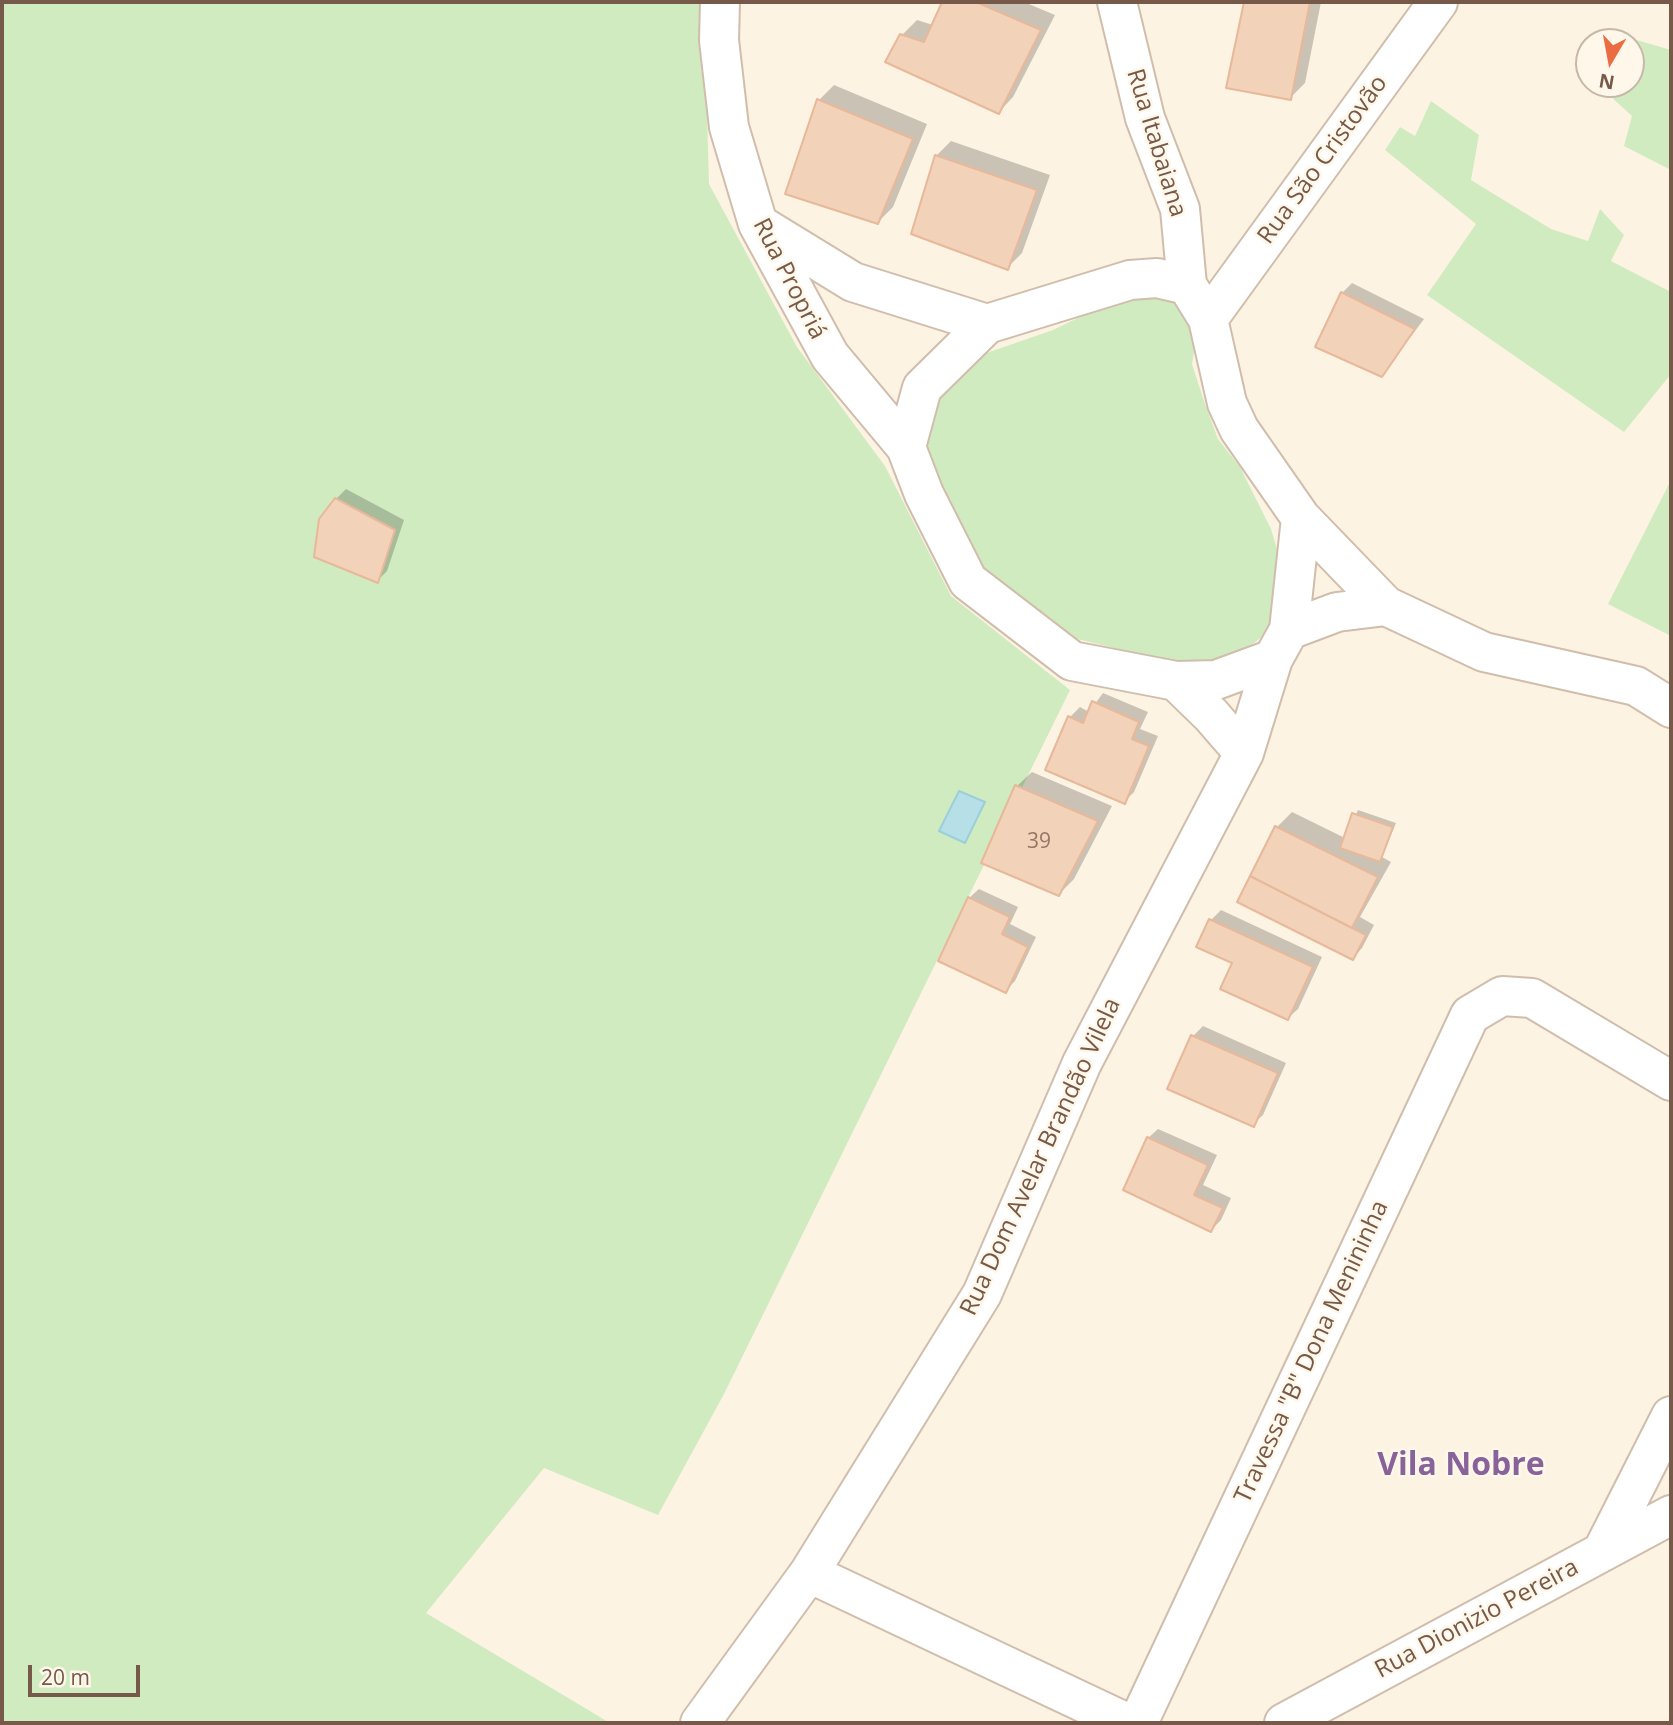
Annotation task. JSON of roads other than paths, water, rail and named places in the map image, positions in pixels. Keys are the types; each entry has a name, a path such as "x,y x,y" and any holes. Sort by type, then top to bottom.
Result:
{"street":[{"name":"Rua Propriá","path":"720,2 719,40 729,127 758,224 830,356 906,447 924,494 968,581 1072,661 1176,681 1216,680 1337,612 1386,606"},
{"name":"Rua Itabaiana","path":"1117,2 1145,118 1180,209 1187,285"},
{"name":"Rua São Cristovão","path":"1208,319 1438,2"},
{"path":"758,224 853,282 986,324"},
{"path":"906,447 922,388 986,324 1129,280 1157,278 1187,285 1208,319 1227,403 1238,429 1301,519 1386,606 1484,652 1636,686 1671,708"},
{"name":"Rua Dom Avelar Brandão Vilela","path":"700,1723 809,1573 982,1294 1082,1063 1244,753 1281,645 1301,519"},
{"path":"1176,681 1211,715 1244,753"},
{"name":"Travessa \"B\" Dona Menininha","path":"1138,1723 1470,1015 1502,996 1532,998 1671,1081"},
{"path":"1602,1552 1671,1416"},
{"name":"Rua Dionizio Pereira","path":"1283,1723 1671,1515"},
{"path":"809,1573 1127,1723"}],"water":[{"path":"959,791 985,802 965,843 939,831"}],"district":[{"name":"Vila Nobre","path":"1461,1466"}]}
